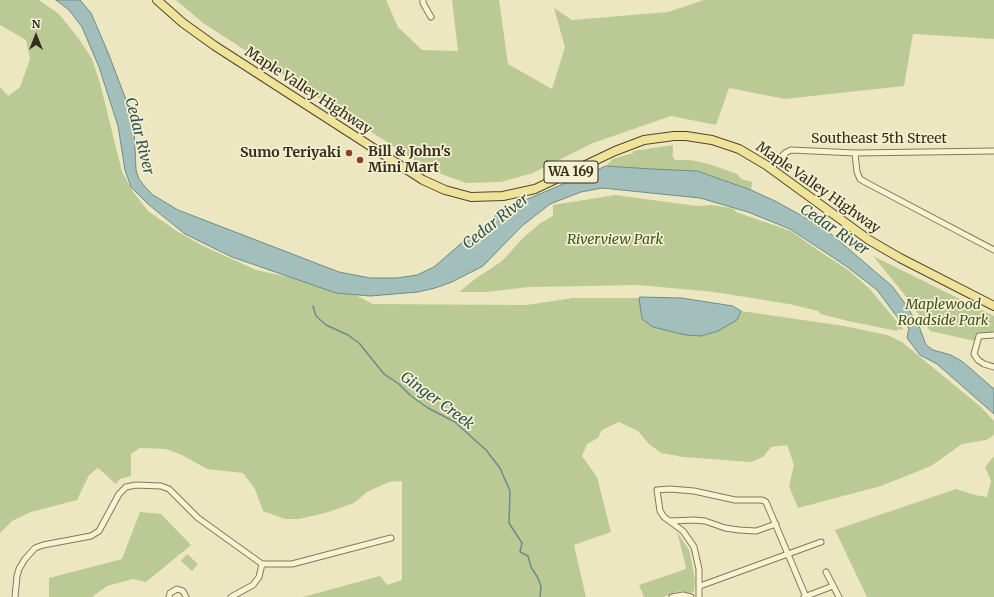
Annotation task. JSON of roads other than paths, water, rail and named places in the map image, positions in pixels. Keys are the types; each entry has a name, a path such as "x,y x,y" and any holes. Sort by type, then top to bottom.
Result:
{"main road":[{"name":"Maple Valley Highway","path":"156,0 202,37 303,104 423,180 445,190 471,197 503,196 523,192 552,181 630,144 644,140 674,136 699,138 730,146 749,155 771,168 869,240 900,258 994,306"}],"street":[{"path":"423,0 423,3 431,17"},
{"name":"Southeast 5th Street","path":"771,168 785,153 791,150 855,153 994,151"},
{"path":"855,153 857,172 860,179 994,250"},
{"path":"994,335 979,336 974,354 978,360 984,364 994,367"},
{"path":"15,597 19,569 25,559 35,548 43,545 90,536 99,531 119,494 126,487 136,485 161,486 169,489 198,518 262,564 292,564 391,538"},
{"path":"699,597 699,569 694,547 683,531 660,511 657,490 670,489 734,500 762,500 766,502 805,597 833,586"},
{"path":"670,521 705,521 725,528 756,531 776,524"},
{"path":"700,586 821,542"},
{"path":"231,597 254,585 259,577 262,564"},
{"path":"826,572 839,597"},
{"path":"169,597 170,593 177,589 184,591 186,597"},
{"path":"672,597 683,595 691,597"}],"water":[{"name":"Cedar River","path":"56,0 80,0 91,13 131,113 134,126 136,170 139,179 153,195 178,210 339,272 370,278 397,278 417,275 434,267 465,240 480,231 499,212 606,166 697,171 751,190 777,202 824,228 892,286 919,326 926,345 933,350 951,355 963,362 994,389 994,414 937,364 920,355 907,338 909,328 901,322 877,290 846,266 790,229 748,212 700,198 602,188 581,192 550,204 522,226 483,266 452,282 418,292 370,296 336,293 232,257 185,234 148,204 131,187 125,170 118,126 99,67 82,27 69,10"},
{"path":"640,297 681,298 733,306 741,311 737,320 718,331 701,336 686,335 653,327 642,319"}],"waterway":[{"name":"Ginger Creek","path":"313,306 316,316 326,325 348,335 359,343 384,374 399,384 411,396 428,408 455,422 486,450 500,468 510,491 509,523 522,543 520,552 528,556 531,567 538,578 541,587 540,597"}],"place":[{"name":"Sumo Teriyaki","path":"349,153"},
{"name":"Bill & John's Mini Mart","path":"360,160"}],"park label":[{"name":"Riverview Park","path":"615,240"},
{"name":"Maplewood Roadside Park","path":"943,314"}]}
